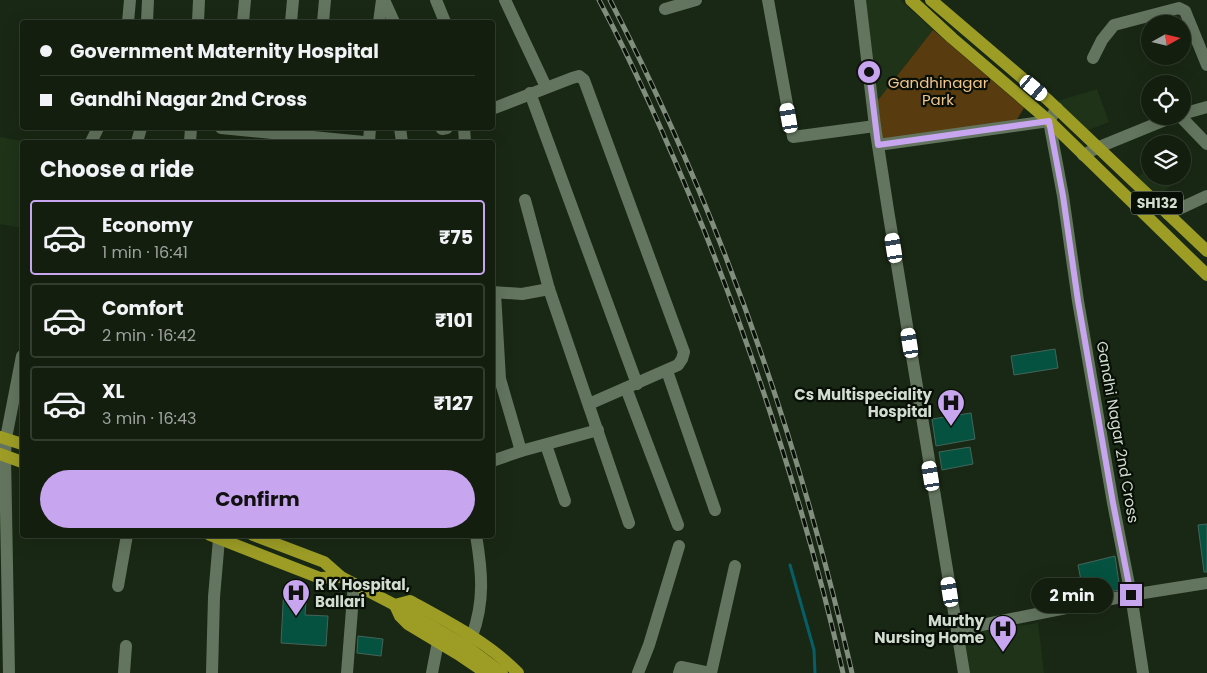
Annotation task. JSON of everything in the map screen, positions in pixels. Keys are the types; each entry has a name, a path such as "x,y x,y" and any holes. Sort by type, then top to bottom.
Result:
{"main road":[{"name":"SH132","path":"912,0 952,38 1049,121 1207,275"},
{"name":"SH132","path":"931,0 1057,108 1207,251"},
{"path":"3,438 20,443"},
{"path":"3,455 20,461"},
{"path":"217,538 320,578 341,577"},
{"path":"261,538 324,562 341,577 466,646 502,673"},
{"path":"394,605 410,601 472,636 493,650 518,673"},
{"path":"394,605 404,621 486,673"}],"street":[{"path":"128,20 130,0"},
{"path":"147,20 148,0"},
{"path":"198,20 199,0"},
{"path":"242,20 245,0"},
{"path":"291,20 293,0"},
{"path":"323,20 324,0"},
{"path":"379,20 383,0"},
{"path":"383,0 393,20"},
{"path":"436,0 445,20"},
{"path":"505,0 546,87"},
{"path":"665,9 696,0"},
{"path":"768,0 793,137 875,126"},
{"path":"860,0 875,126 964,673"},
{"path":"1093,58 1102,40 1114,25 1179,8 1185,11 1207,66"},
{"path":"495,108 579,76 584,80 684,352 678,365 589,404"},
{"path":"530,93 678,525"},
{"path":"1191,112 1207,107"},
{"path":"878,145 1049,121 1057,108"},
{"name":"Gandhi Nagar 2nd Cross","path":"1049,121 1063,196 1078,301 1131,595 1143,673"},
{"path":"1083,155 1103,151 1156,125"},
{"path":"1190,125 1207,144"},
{"path":"243,130 278,135 318,133 354,140"},
{"path":"1168,214 1207,196"},
{"path":"525,200 549,289 629,523"},
{"path":"495,292 522,294 549,289"},
{"path":"495,307 500,380 521,452"},
{"path":"9,673 4,611 3,438 20,365"},
{"path":"666,371 715,510"},
{"path":"495,460 598,430"},
{"path":"546,445 565,501"},
{"path":"118,586 126,538"},
{"path":"212,673 214,538"},
{"path":"472,636 478,618 482,572 476,538"},
{"path":"638,673 679,546"},
{"path":"679,673 681,667 711,673 735,566"},
{"path":"957,630 1131,595 1207,583"},
{"path":"347,673 354,584"},
{"path":"432,673 438,642"},
{"path":"124,673 126,646"}],"shaded area":[{"path":"865,0 900,0 933,30 875,104"},
{"path":"1097,89 1109,122 1086,131 1058,101"},
{"path":"0,137 20,141 20,228 0,224"},
{"path":"1145,185 1171,185 1157,198"},
{"name":"Murthy Nursing Home","path":"1038,623 1044,673 968,673 962,634"}],"green space":[{"name":"Gandhinagar Park","path":"933,30 1024,108 1016,121 879,142 875,104"}],"building":[{"path":"1055,349 1058,368 1014,375 1011,356"},
{"path":"971,413 975,439 936,446 932,419"},
{"path":"970,447 973,464 942,470 939,452"},
{"path":"1207,524 1207,572 1204,572 1198,525"},
{"path":"1115,556 1120,590 1084,596 1078,565"},
{"path":"284,586 307,587 305,615 328,616 326,646 281,643"},
{"path":"358,636 383,639 381,656 357,653"}],"waterway":[{"path":"790,565 814,650 815,673"}],"railway":[{"path":"599,0 628,57 667,143 704,230 745,339 799,504 830,617 843,673"},
{"path":"610,0 650,80 687,162 721,245 752,329 807,499 852,673"}],"place":[{"name":"Cs Multispeciality Hospital","path":"951,427"},
{"name":"R K Hospital, Ballari","path":"296,617"},
{"name":"Murthy Nursing Home","path":"1003,653"}],"route":[{"path":"869,72 878,145 1049,121 1063,196 1078,301 1131,595"}]}
